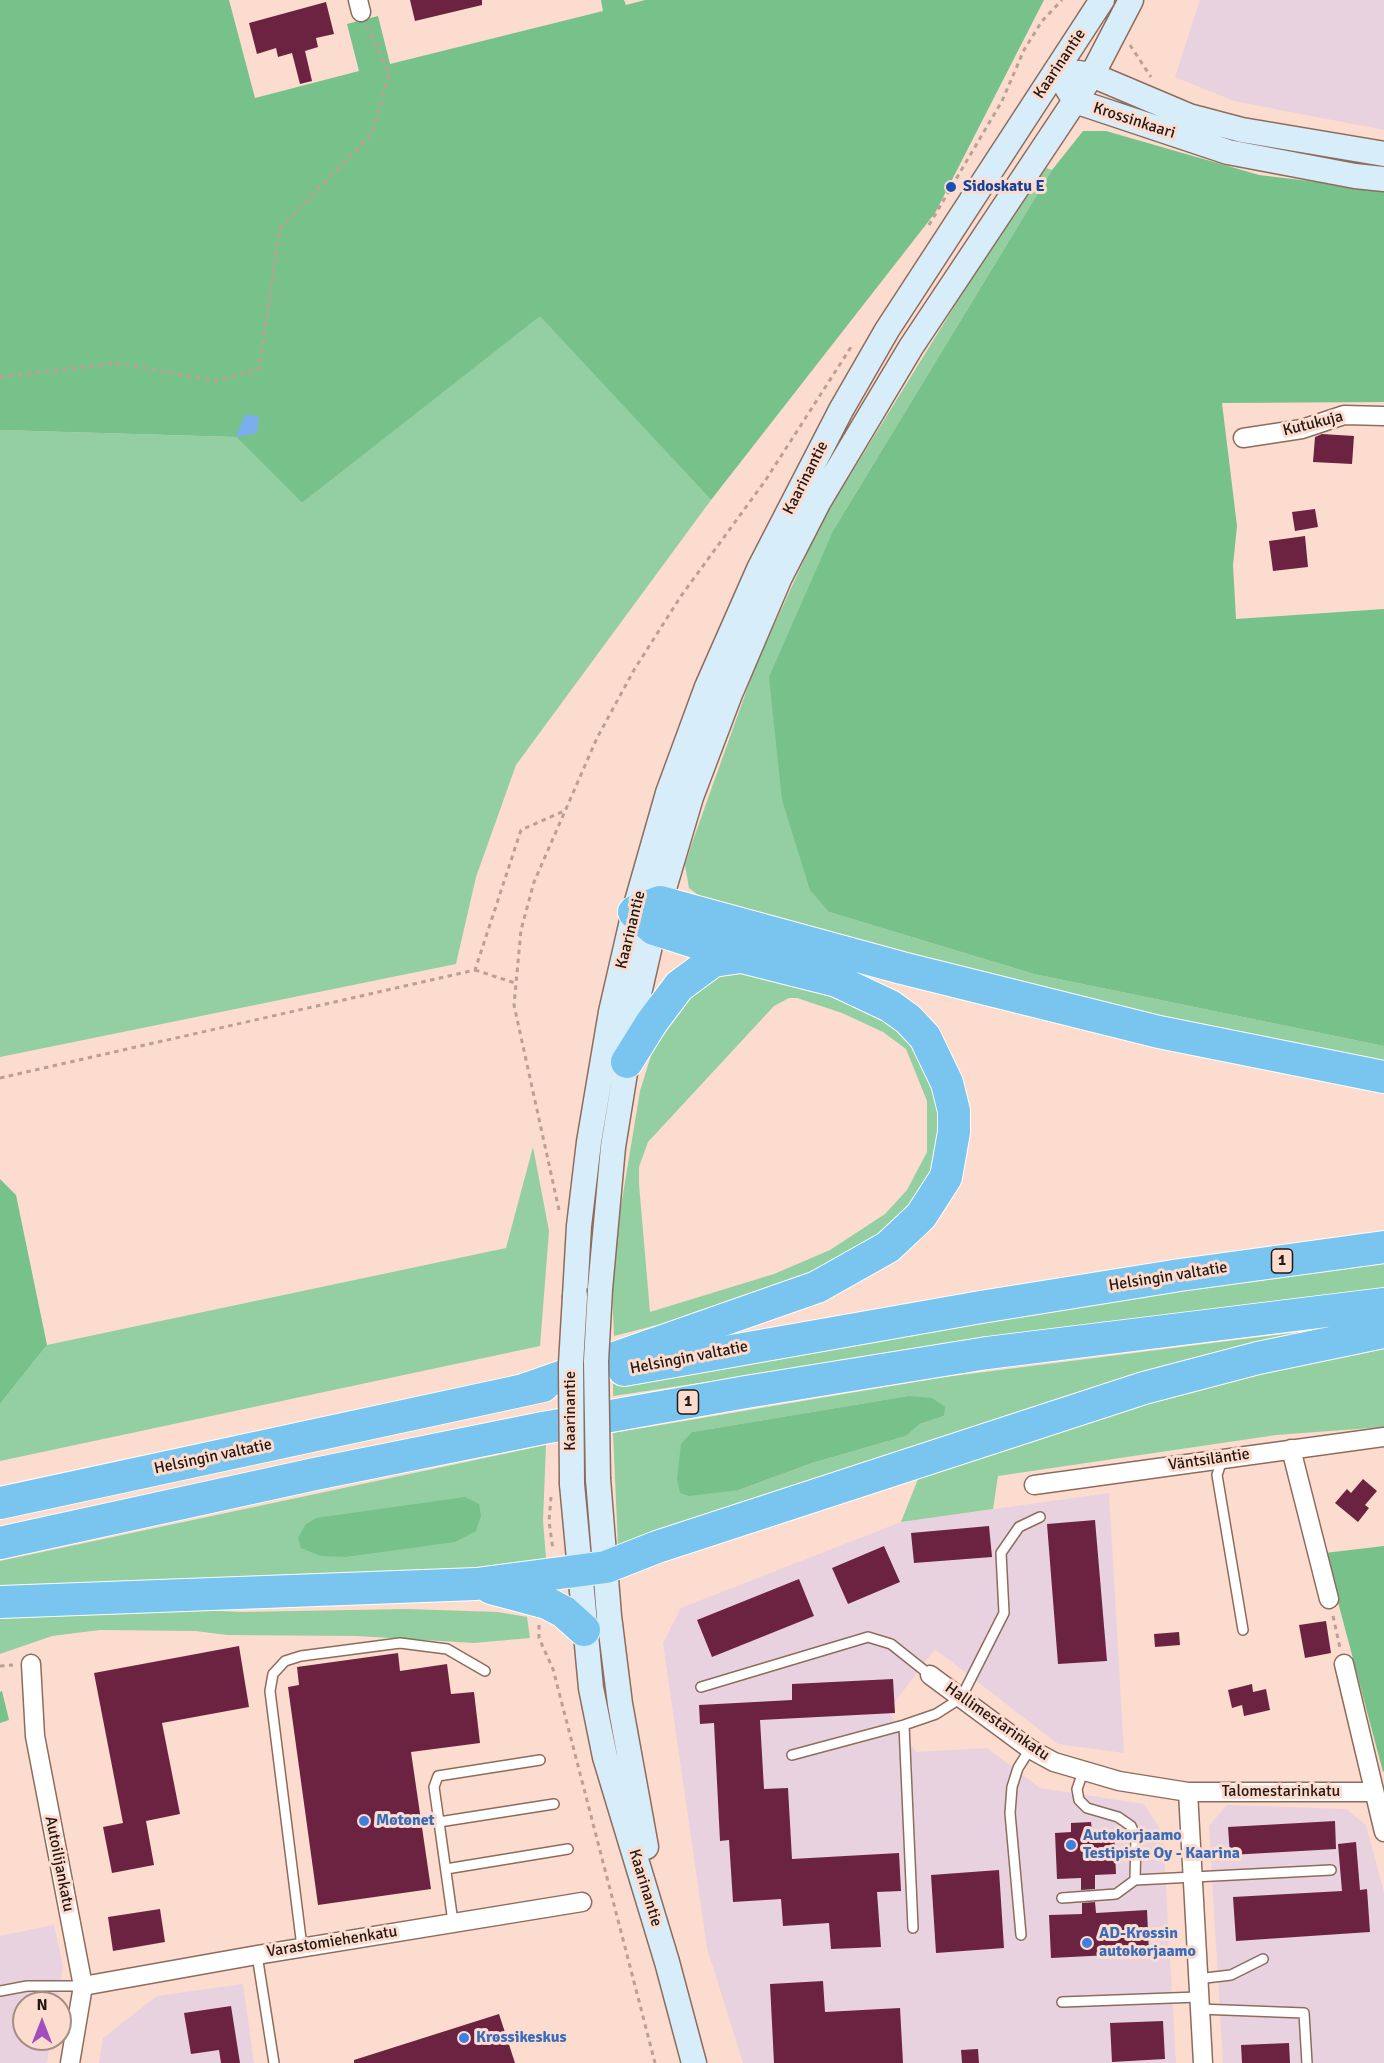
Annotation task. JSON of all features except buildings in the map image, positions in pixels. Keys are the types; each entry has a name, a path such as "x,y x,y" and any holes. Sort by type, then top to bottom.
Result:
{"highway":[{"path":"523,1390 817,1287 888,1247 921,1216 946,1177 952,1154 954,1111 944,1076 925,1037 908,1019 864,992 807,972 742,957 650,914"},
{"path":"650,914 891,965 1159,1032 1384,1077"},
{"path":"627,1062 652,1022 679,986 712,961 742,957"},
{"name":"Helsingin valtatie","path":"0,1503 523,1390 735,1349 1180,1275 1384,1247"},
{"name":"1","path":"0,1543 315,1474 543,1428 746,1392 999,1351 1384,1304"},
{"path":"0,1602 572,1579 657,1547 1144,1388 1258,1358 1384,1332"},
{"path":"572,1579 564,1612 584,1630"}],"main road":[{"name":"Kaarinantie","path":"667,1962 620,1704 572,1579 598,1479 596,1361 613,1147 668,793 707,687 759,569 841,410 887,330 966,204 1057,71 1102,0"},
{"name":"Kaarinantie","path":"694,2063 667,1962 605,1757 591,1688 584,1630 572,1579 562,1486 579,1226 604,1048 691,797 730,694 780,577 819,501 911,347 1092,75 1131,0"},
{"name":"Krossinkaari","path":"1057,71 1092,75 1189,116 1242,130 1384,154"},
{"name":"Krossinkaari","path":"1057,71 1075,101 1228,152 1356,176 1384,179"}],"street":[{"name":"Kutukuja","path":"1243,438 1302,429 1344,415 1384,416"},
{"name":"Väntsiläntie","path":"1034,1485 1384,1437"},
{"path":"1291,1449 1329,1599"},
{"path":"1344,1664 1384,1832"},
{"name":"Autoilijankatu","path":"31,1665 34,1736 82,1986 70,2063"},
{"name":"Hallimestarinkatu","path":"930,1675 1030,1749 1054,1762 1083,1772 1188,1792"},
{"name":"Talomestarinkatu","path":"1188,1792 1374,1791"},
{"path":"1188,1792 1203,2063"},
{"name":"Varastomiehenkatu","path":"82,1986 302,1947 582,1902"}],"lane":[{"path":"1223,1458 1217,1475 1243,1630"},
{"path":"792,1755 904,1725 936,1714 961,1698 1004,1613 1001,1553 1019,1527 1040,1517"},
{"path":"700,1687 867,1637 891,1644 930,1675"},
{"path":"302,1947 270,1691 273,1674 285,1661 301,1656 400,1643 447,1649 485,1671"},
{"path":"904,1725 914,1928"},
{"path":"1021,1935 1010,1813 1011,1787 1018,1768 1030,1749"},
{"path":"453,1922 434,1788 438,1776 540,1760"},
{"path":"1083,1772 1077,1789 1079,1800 1087,1808 1118,1817 1131,1826 1136,1837 1135,1880"},
{"path":"439,1822 554,1804"},
{"path":"446,1869 568,1849"},
{"path":"1062,1898 1116,1894 1135,1880 1331,1870"},
{"path":"257,1955 274,2063"},
{"path":"1198,1995 1263,1959"},
{"path":"0,1991 27,1986 82,1986"},
{"path":"1062,2002 1198,1995 1304,2013 1307,2063"}],"path":[{"path":"0,377 118,363 216,381 259,369 280,228 372,134 389,73 359,6"},
{"path":"475,970 521,830 565,811"},
{"path":"0,1078 475,970 515,982"},
{"path":"562,1486 549,1521 572,1579 540,1619 538,1638 553,1669 655,2063"},
{"path":"1329,1599 1344,1664"}],"shaded area":[{"path":"1200,0 1384,0 1384,130 1234,101 1175,77"},
{"path":"1109,1493 1124,1753 1058,1744 935,1649 888,1711 916,1752 987,1748 1040,1788 1144,1804 1163,1834 1176,2063 743,2063 707,1948 663,1643 681,1608 901,1522"},
{"path":"1227,1805 1346,1809 1366,1825 1384,1893 1384,2063 1223,2063 1209,1826"},
{"path":"54,1925 63,1966 59,1991 12,1991 12,2051 49,2051 47,2063 0,2063 0,1936"},
{"path":"243,1984 254,2063 99,2063 103,2038 157,1996"}],"green space":[{"path":"0,0 229,0 255,98 359,71 347,24 378,16 390,64 603,11 601,0 624,0 626,5 645,0 1044,0 935,213 711,500 540,316 302,503 236,437 0,430"},
{"path":"1083,131 1106,131 1259,175 1384,190 1384,402 1222,403 1237,526 1233,565 1236,619 1384,609 1384,1046 1034,974 829,912 810,890 782,800 769,677 834,529 1052,170"},
{"path":"1041,166 1052,170 834,529 829,912 1034,974 1384,1046 1384,1062 1222,1033 911,958 702,898 689,888 685,865 756,664 823,519"},
{"path":"540,315 711,500 516,765 476,877 456,964 0,1057 0,430 236,437 302,503"},
{"path":"763,971 885,1018 906,1033 943,1103 935,1171 907,1214 848,1258 743,1303 614,1336 611,1267 640,1091 653,1049 683,998 719,973","holes":["789,998 797,998 842,1013 883,1032 906,1049 927,1101 927,1152 907,1190 885,1214 830,1250 774,1274 650,1312 639,1184 639,1167 648,1142 774,1006"]},
{"path":"533,1147 549,1231 540,1346 0,1461 0,1404 47,1345 506,1248"},
{"path":"0,1179 16,1195 47,1345 0,1404"},
{"path":"1384,1263 1384,1292 951,1345 613,1396 613,1384 1178,1290"},
{"path":"1331,1328 618,1546 613,1433 945,1377","holes":["908,1396 944,1416 920,1424 906,1436 812,1463 739,1490 692,1432"]},
{"path":"1384,1345 1384,1427 1276,1435 998,1476 993,1509 901,1522 920,1474 1091,1416 1302,1357"},
{"path":"908,1396 932,1398 945,1407 944,1416 920,1424 906,1436 812,1463 739,1490 689,1496 680,1493 677,1479 681,1444 692,1432"},
{"path":"546,1445 543,1521 547,1569 0,1593 0,1561"},
{"path":"465,1497 479,1504 481,1516 476,1531 455,1542 345,1557 321,1556 301,1548 298,1538 305,1525 316,1518"},
{"path":"1384,1546 1384,1771 1383,1772 1325,1553"},
{"path":"125,1606 240,1612 407,1609 498,1612 527,1617 530,1638 474,1643 357,1636 227,1635 195,1631 100,1630 52,1636 0,1654 0,1610"},
{"path":"2,1691 9,1720 0,1723 0,1692"}],"water":[{"path":"245,415 259,416 257,433 236,437"}],"place":[{"name":"Sidoskatu E","path":"951,187"},
{"name":"Motonet","path":"364,1821"},
{"name":"Autokorjaamo Testipiste Oy - Kaarina","path":"1071,1845"},
{"name":"AD-Krossin autokorjaamo","path":"1087,1943"},
{"name":"Krossikeskus","path":"464,2038"}]}
